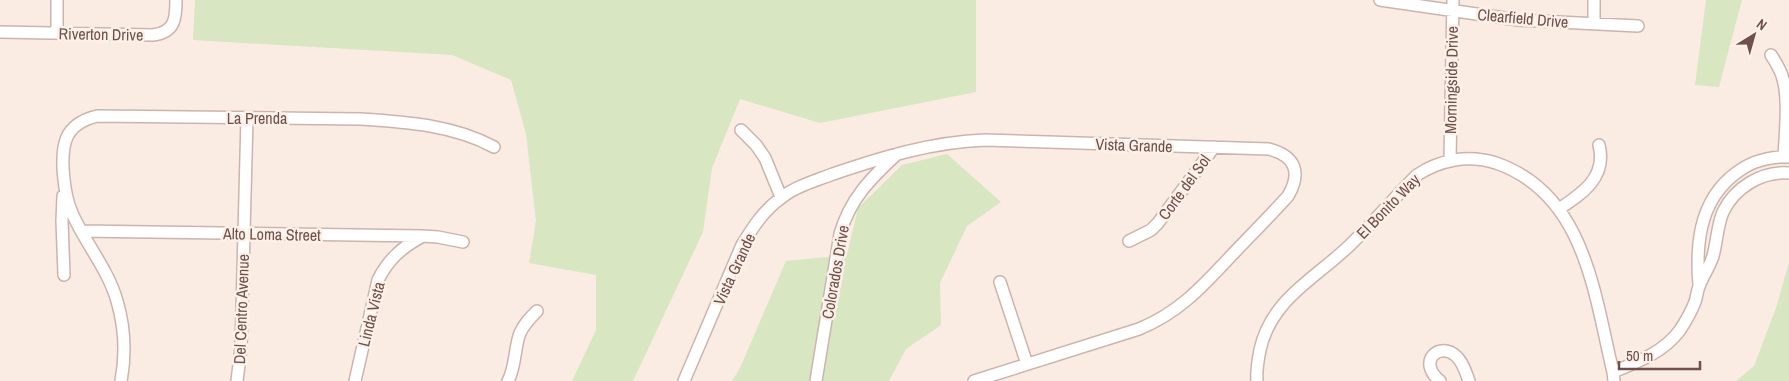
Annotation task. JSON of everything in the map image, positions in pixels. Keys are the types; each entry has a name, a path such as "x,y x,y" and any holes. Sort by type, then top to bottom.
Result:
{"street":[{"path":"57,0 57,33"},
{"name":"Riverton Drive","path":"0,32 162,34 170,28 174,20 176,0"},
{"name":"Clearfield Drive","path":"1380,0 1453,6 1518,20 1638,26"},
{"path":"1594,0 1594,23"},
{"name":"Morningside Drive","path":"1450,160 1453,6"},
{"path":"1699,285 1697,254 1703,222 1708,206 1716,192 1732,176 1751,164 1765,159 1787,157 1783,79 1778,66 1770,55"},
{"name":"La Prenda","path":"64,275 62,221 64,150 67,137 75,126 86,119 98,116 361,119 416,123 472,136 494,147"},
{"name":"Del Centro Avenue","path":"237,381 241,348 246,118"},
{"path":"741,130 765,158 781,197"},
{"name":"Vista Grande","path":"684,381 742,245 759,220 781,197 809,183 898,153 961,141 985,140 1269,149 1282,153 1291,162 1296,174 1294,185 1288,196 1200,288 1173,312 1157,322 1139,329 974,381"},
{"path":"1559,209 1580,195 1596,175 1601,165 1599,145"},
{"name":"Corte del Sol","path":"1129,242 1151,230 1158,223 1214,147"},
{"name":"Colorados Drive","path":"816,381 844,219 858,194 898,153"},
{"name":"El Bonito Way","path":"1257,381 1258,358 1262,342 1274,314 1284,302 1343,252 1416,175 1431,166 1450,160 1472,159 1491,161 1511,168 1530,180 1546,193 1572,228 1584,256 1614,376"},
{"path":"1614,376 1645,359 1668,343 1680,331 1688,318 1699,285 1713,255 1723,212 1729,202 1747,185 1757,179 1769,175 1789,173"},
{"name":"La Prenda","path":"64,179 68,200 81,230 109,280 117,300 125,344 121,381"},
{"name":"Alto Loma Street","path":"81,230 422,236 462,242"},
{"name":"Linda Vista","path":"355,381 378,280 394,256 405,246 422,236"},
{"path":"1000,282 1027,364"},
{"path":"508,381 515,363 519,335 537,311"},
{"path":"1440,381 1430,370 1429,363 1432,356 1438,352 1447,351 1455,354 1461,361 1469,381"},
{"path":"1614,376 1623,381"}],"green space":[{"path":"195,0 976,0 976,92 820,123 740,99 712,168 703,232 633,381 572,381 596,330 596,275 529,263 536,221 526,134 511,80 452,55 193,40"},
{"path":"1706,0 1742,0 1719,87 1695,85"},
{"path":"947,154 1001,202 967,226 940,283 941,325 906,349 889,381 732,381 740,368 786,261 847,255 858,208 902,165"},
{"path":"1789,262 1789,381 1736,381 1754,366 1776,308"}]}
